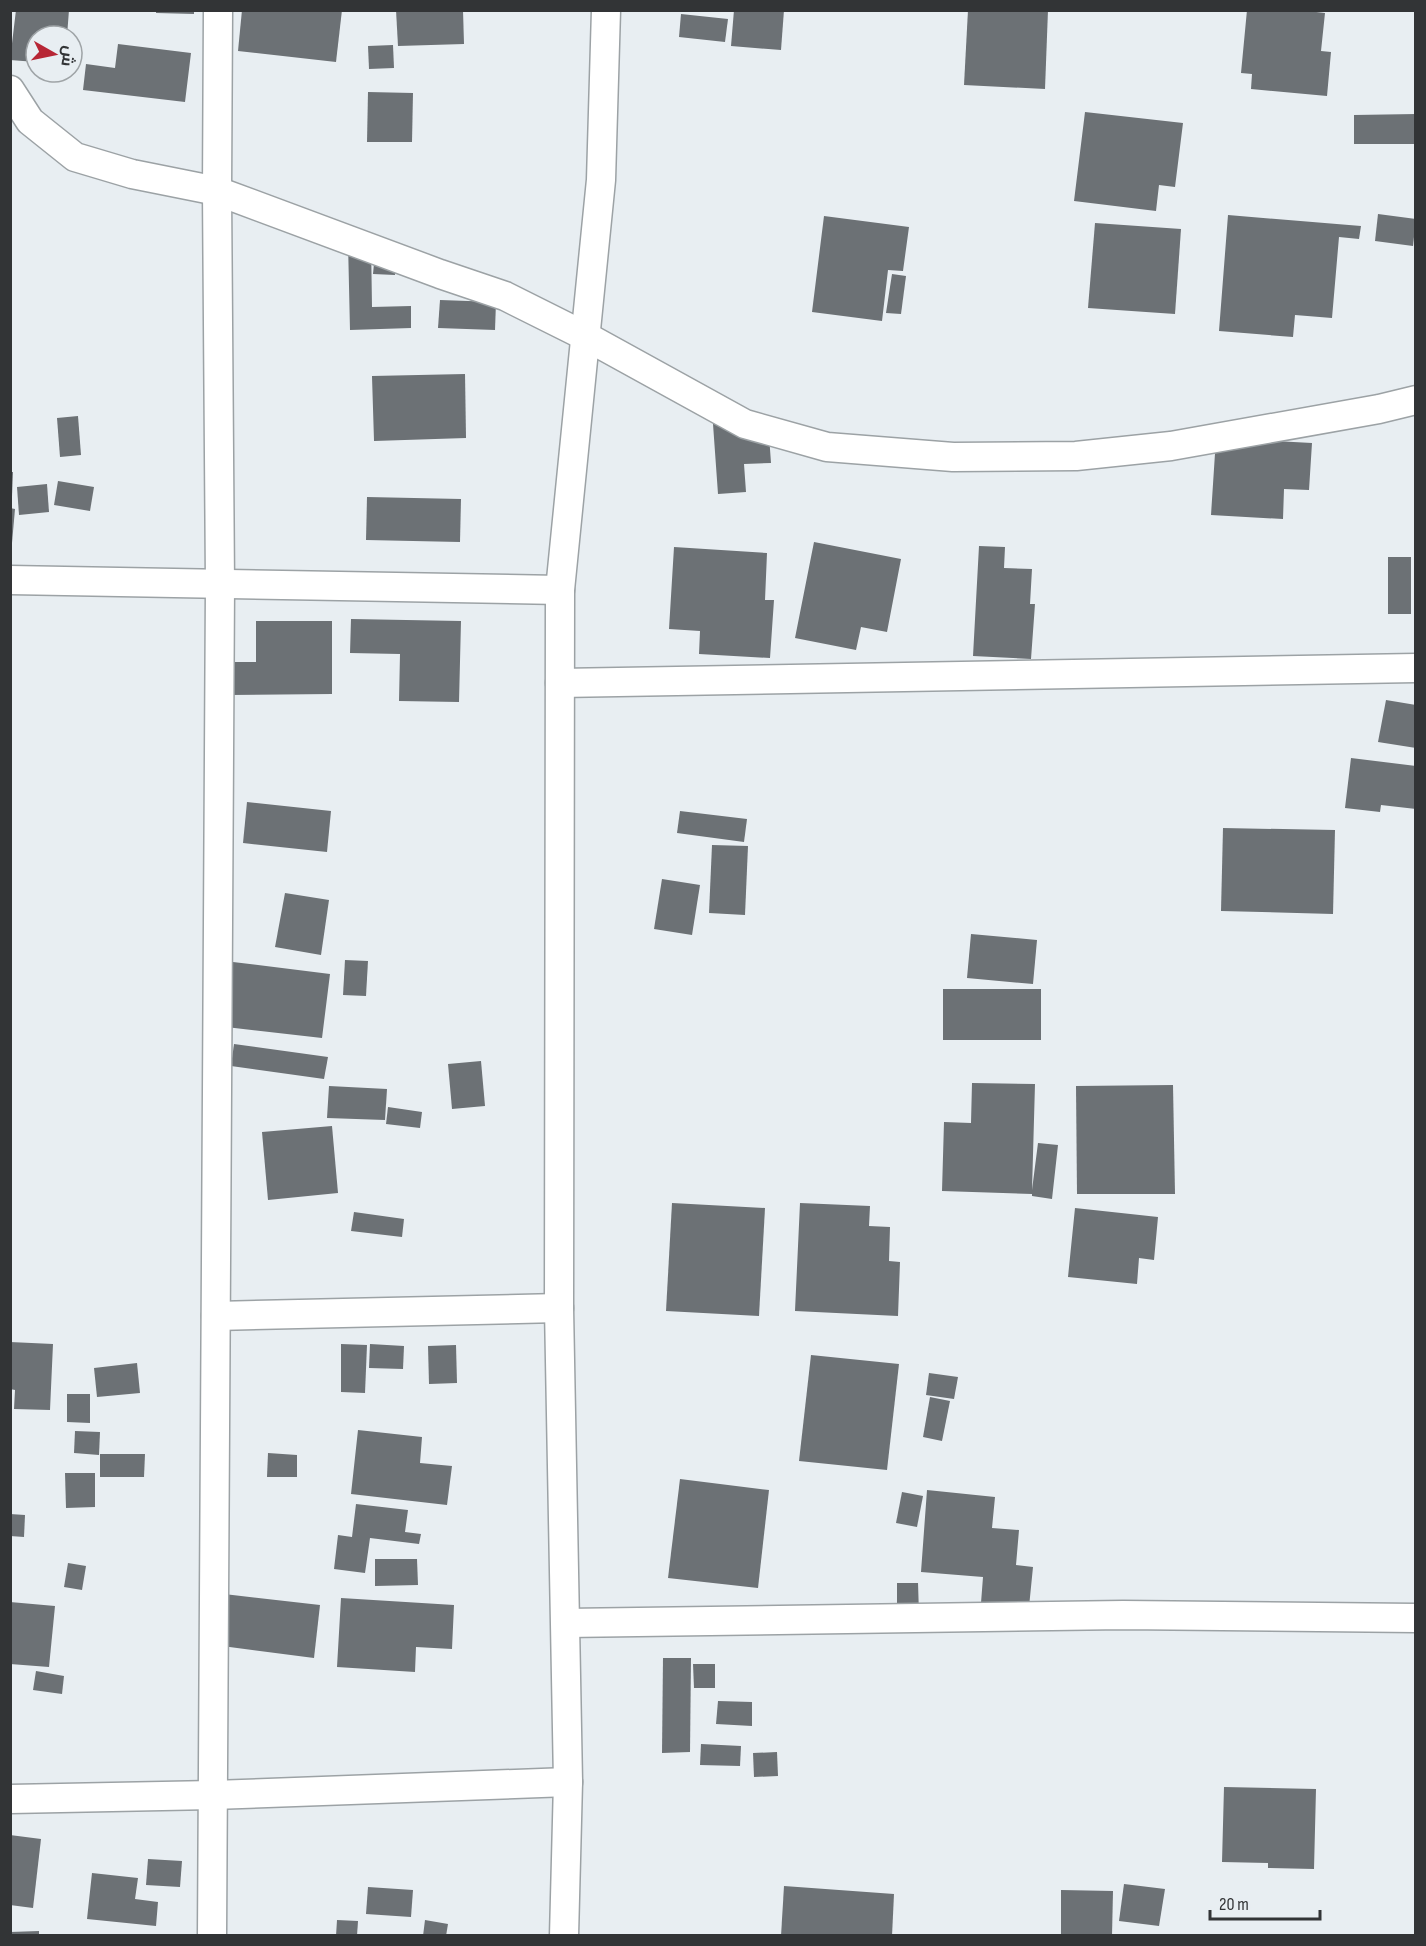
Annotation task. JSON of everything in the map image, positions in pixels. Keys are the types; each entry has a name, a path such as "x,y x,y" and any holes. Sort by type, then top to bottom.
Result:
{"street":[{"path":"212,1935 220,585 218,10"},
{"path":"564,1935 568,1782 559,1308 560,590 601,180 606,10"},
{"path":"10,90 30,121 75,157 132,174 217,191 505,296 745,424 827,447 953,457 1076,456 1171,446 1379,409 1416,400"},
{"path":"10,580 560,590"},
{"path":"560,683 1416,668"},
{"path":"216,1316 559,1308"},
{"path":"566,1623 1123,1615 1416,1618"},
{"path":"10,1799 213,1795 568,1782"}],"building":[{"path":"16,10 69,10 68,24 24,24 24,61 10,60"},
{"path":"156,10 194,10 194,14 156,13"},
{"path":"242,10 342,10 336,62 238,51"},
{"path":"396,10 463,10 464,44 398,46"},
{"path":"734,10 784,10 781,50 731,46"},
{"path":"968,10 1048,10 1045,89 964,85"},
{"path":"1247,10 1299,10 1325,13 1321,51 1331,52 1327,96 1251,89 1252,74 1241,73"},
{"path":"681,14 728,19 725,42 679,37"},
{"path":"118,44 191,53 185,102 83,90 86,64 115,68"},
{"path":"393,45 394,68 369,69 368,46"},
{"path":"368,92 413,93 412,142 367,142"},
{"path":"1085,112 1183,123 1175,187 1159,185 1156,211 1074,201"},
{"path":"1416,114 1416,144 1354,144 1354,115"},
{"path":"1378,214 1416,219 1413,246 1375,241"},
{"path":"1228,215 1361,226 1359,239 1339,237 1332,318 1295,315 1293,337 1219,331"},
{"path":"824,216 909,227 903,271 888,270 882,321 812,312"},
{"path":"1095,223 1181,229 1175,314 1088,308"},
{"path":"371,241 372,307 411,306 411,328 350,330 348,242"},
{"path":"376,243 397,244 395,275 373,274"},
{"path":"892,274 906,276 901,314 886,313"},
{"path":"440,300 496,302 495,330 438,328"},
{"path":"465,374 466,438 374,441 372,376"},
{"path":"78,416 81,455 60,457 57,418"},
{"path":"768,421 771,463 744,464 746,492 718,494 713,424"},
{"path":"1216,438 1312,443 1309,490 1284,489 1283,519 1211,515"},
{"path":"10,472 13,472 12,496 10,496"},
{"path":"58,481 94,487 90,511 54,505"},
{"path":"47,484 49,512 19,515 17,487"},
{"path":"367,497 461,499 460,542 366,540"},
{"path":"10,508 15,509 12,543 10,543"},
{"path":"814,542 901,559 887,632 861,627 856,650 795,638"},
{"path":"979,546 1005,547 1004,568 1032,569 1030,604 1035,604 1031,659 973,656"},
{"path":"674,547 767,553 765,600 774,600 770,658 699,654 700,631 669,629"},
{"path":"1388,557 1411,557 1411,614 1388,614"},
{"path":"351,619 461,621 459,702 399,701 400,654 350,653"},
{"path":"256,621 332,621 332,694 230,695 229,662 256,662"},
{"path":"1386,700 1416,705 1416,748 1378,742"},
{"path":"1351,758 1416,766 1416,809 1381,805 1380,812 1345,808"},
{"path":"247,802 331,811 327,852 243,843"},
{"path":"680,811 747,819 744,842 677,833"},
{"path":"1223,828 1335,830 1333,914 1221,911"},
{"path":"712,845 748,846 745,915 709,913"},
{"path":"662,879 700,885 692,935 654,929"},
{"path":"285,893 329,900 321,955 275,947"},
{"path":"971,934 1037,940 1033,984 967,978"},
{"path":"345,960 368,961 366,996 343,995"},
{"path":"233,962 330,974 322,1038 226,1027"},
{"path":"943,989 1041,989 1041,1040 943,1040"},
{"path":"234,1044 328,1057 324,1079 231,1066"},
{"path":"481,1061 485,1106 452,1109 448,1064"},
{"path":"972,1083 1035,1084 1032,1190 1038,1143 1058,1145 1052,1199 1032,1196 1032,1194 942,1191 944,1122 971,1123"},
{"path":"1173,1085 1175,1194 1077,1194 1076,1086"},
{"path":"329,1086 387,1089 385,1120 327,1118"},
{"path":"388,1107 422,1112 420,1128 386,1124"},
{"path":"332,1126 338,1193 268,1200 262,1132"},
{"path":"672,1203 765,1208 759,1316 666,1311"},
{"path":"800,1203 870,1206 869,1226 890,1227 889,1261 900,1262 898,1316 795,1311"},
{"path":"1075,1208 1158,1217 1154,1260 1139,1258 1137,1284 1068,1277"},
{"path":"354,1212 404,1219 402,1237 351,1231"},
{"path":"10,1342 53,1344 50,1410 14,1409 15,1390 10,1389"},
{"path":"341,1344 367,1345 365,1393 341,1392"},
{"path":"370,1344 404,1346 403,1369 369,1368"},
{"path":"456,1345 457,1383 429,1384 428,1346"},
{"path":"811,1355 899,1364 887,1470 799,1461"},
{"path":"137,1363 140,1393 97,1397 94,1368"},
{"path":"929,1373 958,1377 954,1399 926,1395"},
{"path":"67,1394 90,1394 90,1423 67,1422"},
{"path":"930,1397 950,1401 942,1441 923,1437"},
{"path":"358,1430 422,1437 420,1463 452,1466 447,1505 351,1494"},
{"path":"75,1431 100,1432 99,1455 74,1453"},
{"path":"268,1453 297,1455 297,1477 267,1477"},
{"path":"100,1454 145,1454 144,1477 100,1477"},
{"path":"65,1473 95,1473 95,1507 66,1508"},
{"path":"680,1479 769,1490 758,1588 668,1578"},
{"path":"927,1490 995,1497 992,1528 1019,1530 1016,1565 1033,1567 1029,1607 981,1603 983,1577 921,1572"},
{"path":"902,1492 923,1496 917,1527 896,1523"},
{"path":"356,1504 408,1510 405,1532 421,1534 419,1544 370,1538 365,1573 334,1569 338,1535 352,1537"},
{"path":"10,1514 25,1515 24,1537 10,1536"},
{"path":"375,1559 417,1559 418,1585 375,1586"},
{"path":"68,1563 86,1566 82,1590 64,1587"},
{"path":"897,1583 918,1583 919,1614 897,1614"},
{"path":"224,1594 320,1605 314,1658 222,1646"},
{"path":"341,1598 454,1605 452,1649 416,1647 415,1672 337,1667"},
{"path":"10,1602 55,1606 49,1667 10,1664"},
{"path":"663,1658 691,1658 690,1752 662,1753"},
{"path":"693,1664 715,1664 715,1688 694,1688"},
{"path":"36,1671 64,1676 62,1694 33,1690"},
{"path":"718,1701 752,1702 752,1726 716,1724"},
{"path":"701,1744 741,1746 740,1766 700,1765"},
{"path":"777,1752 778,1776 754,1777 753,1753"},
{"path":"1224,1787 1316,1789 1314,1869 1268,1868 1268,1863 1222,1862"},
{"path":"10,1835 41,1839 33,1908 10,1905"},
{"path":"148,1859 182,1861 180,1887 146,1885"},
{"path":"92,1873 138,1878 135,1899 158,1902 156,1926 87,1919"},
{"path":"1124,1884 1165,1889 1159,1926 1119,1921"},
{"path":"784,1886 894,1894 892,1936 781,1936"},
{"path":"368,1887 413,1890 411,1917 366,1914"},
{"path":"1061,1890 1113,1891 1112,1936 1061,1936"},
{"path":"337,1920 358,1921 357,1936 336,1936"},
{"path":"425,1920 448,1924 446,1936 423,1936"},
{"path":"39,1931 39,1936 10,1936 10,1932"}]}
